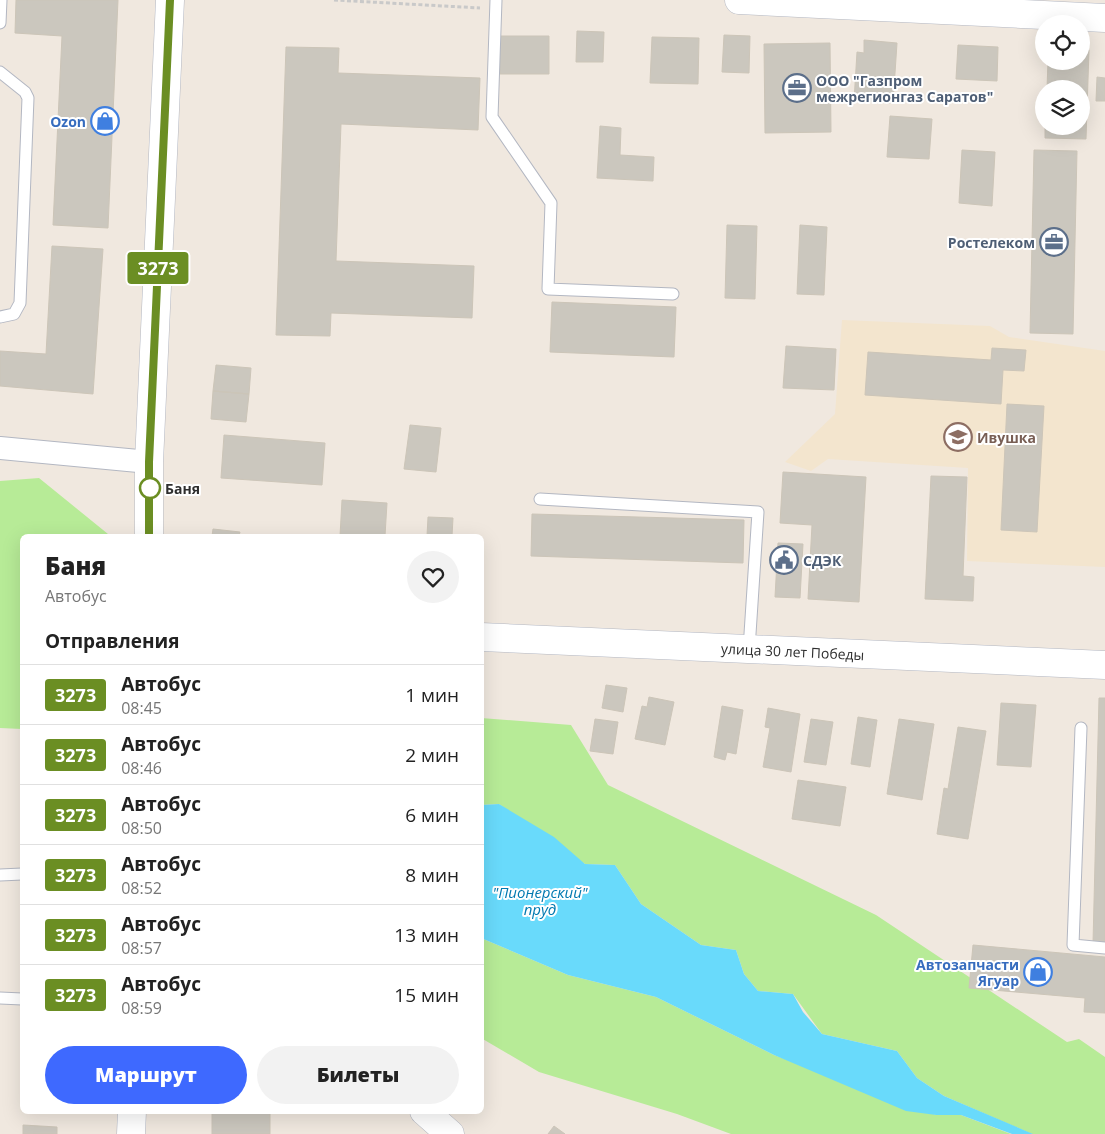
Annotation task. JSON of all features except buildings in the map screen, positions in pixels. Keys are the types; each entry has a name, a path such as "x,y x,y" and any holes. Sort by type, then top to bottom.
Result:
{"street":[{"path":"149,534 149,462 170,0"},
{"path":"739,0 1105,18"},
{"path":"0,448 149,462"},
{"name":"улица 30 лет Победы","path":"484,637 1105,665"},
{"path":"131,1134 132,1114"},
{"path":"427,1114 450,1134"}],"lane":[{"path":"0,23 1,0"},
{"path":"495,5 492,118 551,203 548,289 672,294"},
{"path":"0,72 25,92 28,98 20,303 14,314 0,317"},
{"path":"540,499 758,512 749,649"},
{"path":"1081,728 1073,945 1105,948"},
{"path":"0,874 20,874"},
{"path":"0,998 20,999"}],"path":[{"path":"334,0 495,5"}],"shaded area":[{"name":"Ивушка","path":"842,320 990,326 1009,337 1105,351 1105,567 967,561 968,468 828,459 811,471 785,462 835,414"}],"green space":[{"path":"39,478 108,534 20,534 20,729 0,728 0,481"},
{"path":"484,718 571,725 608,785 876,915 1067,1042 1079,1039 1105,1057 1105,1134 1032,1134 944,1096 917,1078 897,1051 822,1034 793,994 758,991 744,974 736,950 701,945 641,904 615,865 585,864 499,804 484,805"},
{"path":"484,939 568,975 656,997 774,1055 936,1115 961,1115 1011,1134 731,1134 677,1114 539,1072 484,1040"}],"water":[{"name":"\"Пионерский\" пруд","path":"499,804 554,837 585,864 615,865 641,904 701,945 736,950 744,974 758,991 793,994 803,1012 822,1034 897,1051 917,1078 944,1096 1033,1134 1012,1134 961,1115 936,1115 906,1111 774,1055 656,997 568,975 484,939 484,805"}],"bus line":[{"name":"3273","path":"149,534 149,462 170,0"}],"place":[{"name":"ООО \"Газпром межрегионгаз Саратов\"","path":"797,88"},
{"name":"Ozon","path":"105,121"},
{"name":"Ростелеком","path":"1054,242"},
{"name":"Ивушка","path":"958,437"},
{"name":"Баня","path":"150,488"},
{"name":"СДЭК","path":"784,560"},
{"name":"Автозапчасти Ягуар","path":"1038,972"}]}
